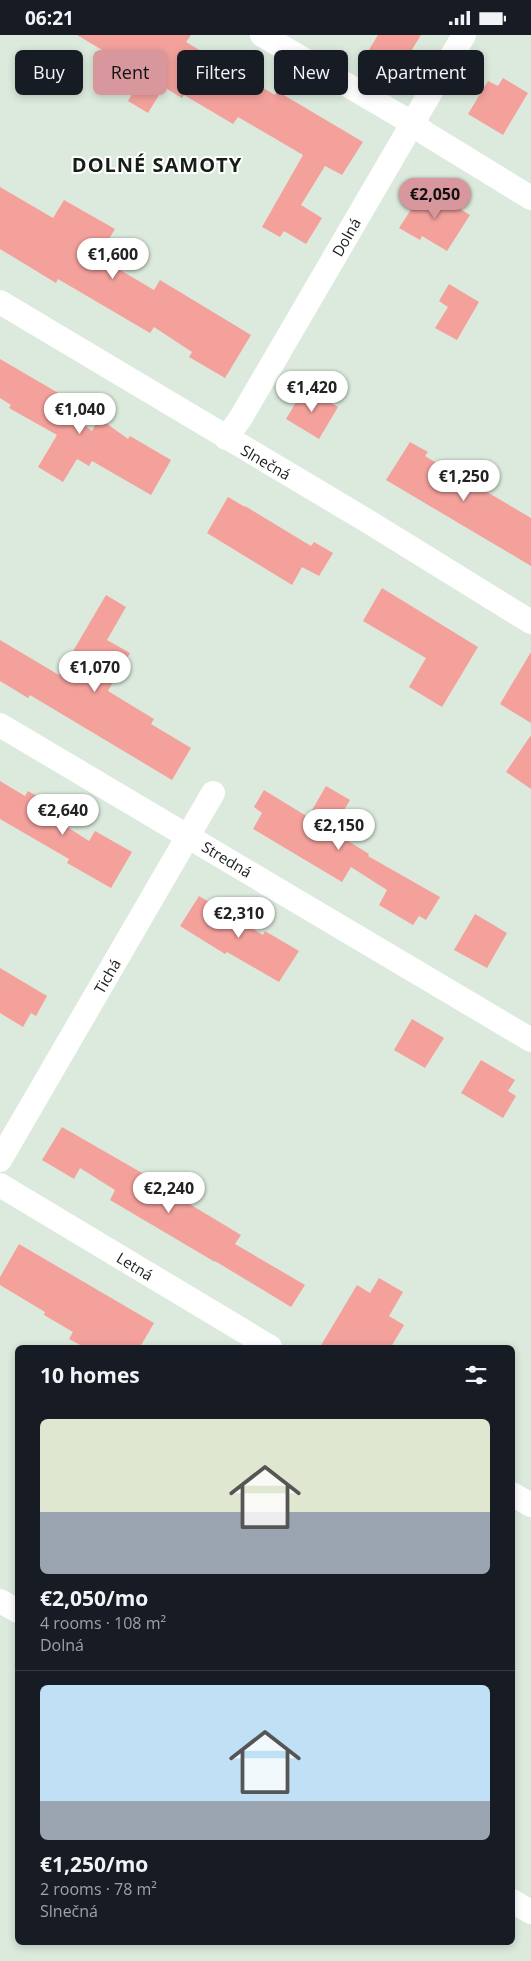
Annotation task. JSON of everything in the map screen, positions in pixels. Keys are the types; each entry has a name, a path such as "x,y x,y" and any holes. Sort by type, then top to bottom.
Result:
{"street":[{"path":"262,35 412,123 425,133 531,197"},
{"name":"Dolná","path":"226,438 240,419 464,35"},
{"name":"Slnečná","path":"0,302 369,522 531,623"},
{"name":"Stredná","path":"0,725 531,1040"},
{"name":"Tichá","path":"0,1160 213,793"},
{"name":"Letná","path":"0,1185 267,1345"},
{"path":"515,1495 531,1505"},
{"path":"0,1601 15,1609"},
{"path":"515,1903 531,1912"}],"building":[{"path":"77,35 191,35 186,42 199,50 177,50 177,95 167,89 167,50 102,50"},
{"path":"378,35 421,35 412,50 369,50"},
{"path":"503,78 528,93 503,135 468,114 480,95 484,95 484,88 488,81 498,86"},
{"path":"264,88 274,95 284,95 363,142 342,175 325,166 301,205 322,218 306,244 284,231 280,237 262,227 303,155 238,117 233,124 184,95 264,95"},
{"path":"132,95 159,95 148,113 128,101"},
{"path":"0,187 53,218 64,200 115,229 98,257 154,290 160,280 251,335 225,378 189,357 192,352 154,327 150,333 58,279 56,283 0,249"},
{"path":"425,188 470,215 447,251 422,236 420,240 399,228"},
{"path":"449,284 479,302 457,340 435,328 448,307 439,301"},
{"path":"0,359 60,394 55,403 92,431 99,418 128,439 130,436 171,460 151,495 92,461 89,466 77,459 63,482 38,467 57,435 9,408 11,405 0,398"},
{"path":"305,387 338,407 319,439 286,419"},
{"path":"410,442 428,452 425,456 460,477 464,470 490,486 487,492 531,518 531,566 386,480"},
{"path":"228,497 311,546 314,542 333,553 319,576 302,567 292,585 207,533"},
{"path":"382,588 478,647 442,707 409,687 426,658 363,621"},
{"path":"106,595 126,607 107,640 130,653 108,691 154,719 151,724 191,748 172,780 30,695 28,698 0,681 0,640 59,675"},
{"path":"531,652 531,723 500,704"},
{"path":"531,735 531,789 506,772"},
{"path":"0,781 25,796 28,791 56,807 50,816 89,841 95,831 132,852 111,888 67,863 69,859 0,819"},
{"path":"326,786 350,800 332,831 369,854 368,856 440,897 426,920 419,916 413,925 379,905 387,890 351,867 342,882 253,829 262,813 254,807 264,790 308,817"},
{"path":"199,896 263,935 265,931 299,951 279,982 227,952 225,954 180,926"},
{"path":"475,914 507,933 487,968 454,950"},
{"path":"0,968 47,996 36,1016 31,1013 23,1027 0,1013"},
{"path":"412,1019 444,1038 425,1068 394,1050"},
{"path":"481,1060 515,1080 508,1091 516,1096 503,1118 461,1093"},
{"path":"62,1127 170,1189 168,1191 241,1235 235,1244 305,1285 291,1307 110,1200 115,1190 80,1168 74,1179 42,1160"},
{"path":"19,1244 154,1323 141,1345 80,1345 69,1339 73,1332 44,1315 45,1312 0,1285 0,1277"},
{"path":"379,1278 403,1292 389,1316 404,1325 392,1345 321,1345 357,1285 370,1293"}],"district":[{"name":"DOLNÉ SAMOTY","path":"157,164"}]}
